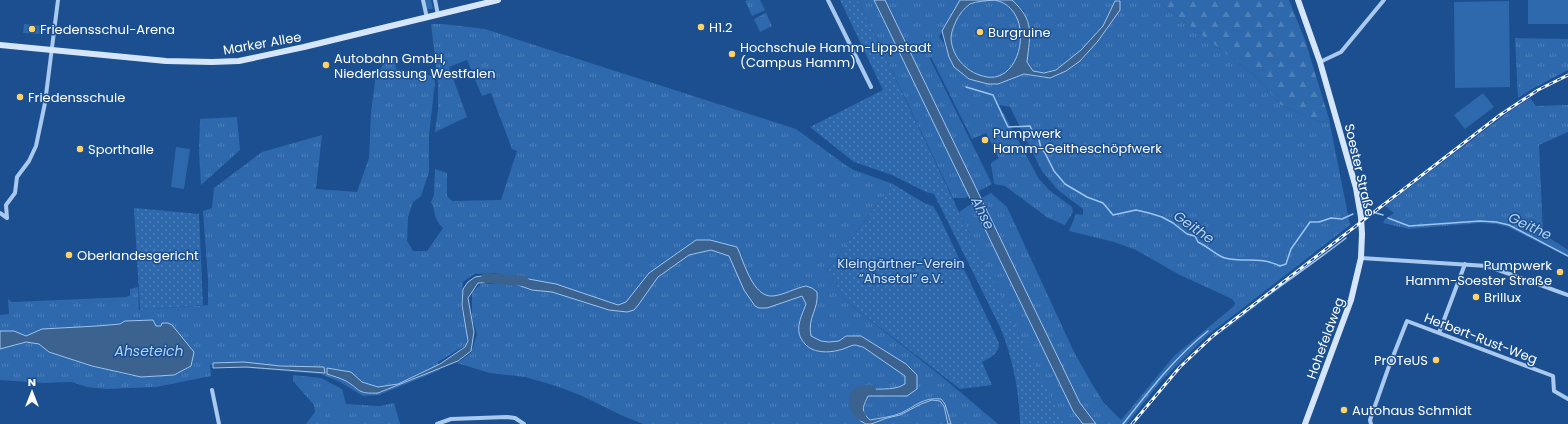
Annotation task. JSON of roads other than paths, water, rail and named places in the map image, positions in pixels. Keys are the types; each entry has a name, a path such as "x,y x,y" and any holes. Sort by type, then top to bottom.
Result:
{"street":[{"path":"0,213 7,218 6,205 15,193 17,177 30,161 36,146 45,103 53,50 58,0"},
{"path":"423,0 430,18"},
{"path":"435,0 438,15"},
{"name":"Marker Allee","path":"0,45 166,61 239,61 304,48 498,0"},
{"path":"828,0 870,87"},
{"name":"Soester Straße","path":"1298,0 1320,62 1359,202 1362,234 1360,258"},
{"path":"1320,62 1341,52 1384,0"},
{"path":"1360,258 1487,266 1502,270 1568,295"},
{"name":"Hohefeldweg","path":"1305,424 1351,300 1360,258"},
{"path":"1439,333 1465,264"},
{"name":"Herbert-Rust-Weg","path":"1371,424 1370,420 1380,390 1407,321 1554,376 1554,391 1568,398"},
{"path":"212,390 219,424"},
{"path":"437,424 451,419 507,417 515,418 524,424"}],"water":[{"name":"Ahse","path":"874,0 885,0 1080,403 1096,424 1083,424 1073,411"},
{"path":"960,0 994,0 1012,0 1028,21 1030,36 1027,62 1033,71 1044,73 1056,70 1081,50 1103,26 1115,1 1120,1 1120,10 1098,41 1080,61 1066,71 1050,78 1024,74 998,84 988,84 969,79 954,67 949,57 942,31","holes":["994,0 1007,6 1016,16 1020,29 1020,43 1017,57 1010,68 1000,76 987,77 980,75 962,64 954,52 951,36 956,21 960,14 973,3"]},
{"path":"696,240 710,240 737,247 750,278 760,291 766,295 773,296 806,286 817,292 816,304 810,329 811,336 821,341 829,342 839,341 846,336 861,336 906,364 917,375 917,389 907,396 868,396 863,409 870,420 901,413 929,399 941,399 945,404 951,424 948,424 944,406 940,401 932,400 900,415 871,424 866,424 859,420 854,406 859,391 895,388 905,384 905,376 863,347 856,345 828,352 813,350 805,344 799,334 800,319 806,304 802,296 767,308 759,308 755,306 744,290 729,256 711,250 689,255 658,277 634,310 627,312 609,310 552,292 532,290 512,283 512,276 556,284 618,305 626,302 649,273"},
{"path":"488,275 500,276 500,282 478,283 468,298 474,332 471,351 458,361 378,393 366,393 360,391 346,381 327,374 327,368 351,372 362,382 378,387 398,384 440,364 465,347 468,341 462,305 463,289 468,282 475,277"},
{"name":"Ahseteich","path":"153,320 156,326 161,326 162,323 172,325 194,352 191,366 174,375 141,377 92,366 49,352 39,344 26,342 0,349 0,331 14,331 26,336 42,329 97,326 120,324 125,321"},
{"path":"244,362 280,366 324,367 325,373 246,367 213,368 213,363"}],"waterway":[{"name":"Geithe","path":"966,87 993,95 1008,127 1030,126 1033,132 1038,136 1041,148 1054,171 1065,184 1087,197 1103,203 1113,215 1136,210 1162,217 1173,223 1187,234 1195,236 1198,242 1225,258 1259,260 1280,266 1286,264 1291,249 1310,222 1319,222 1331,218 1342,219 1353,214"},
{"name":"Geithe","path":"1376,213 1383,215"},
{"name":"Geithe","path":"1388,218 1409,226 1480,221 1496,222 1509,225 1568,256"},
{"path":"1224,328 1346,238"},
{"path":"486,278 524,281"},
{"path":"1123,424 1173,363 1208,331"},
{"path":"861,416 855,406 855,395 861,391 871,390"}],"railway":[{"path":"1132,424 1180,367 1213,336 1500,115 1538,90 1568,75"}],"place":[{"name":"H1.2","path":"701,27"},
{"name":"Friedensschul-Arena","path":"32,29"},
{"name":"Burgruine","path":"980,32"},
{"name":"Hochschule Hamm-Lippstadt (Campus Hamm)","path":"732,54"},
{"name":"Autobahn GmbH, Niederlassung Westfalen","path":"326,65"},
{"name":"Friedensschule","path":"20,97"},
{"name":"Pumpwerk Hamm-Geitheschöpfwerk","path":"985,140"},
{"name":"Sporthalle","path":"80,149"},
{"name":"Oberlandesgericht","path":"69,255"},
{"name":"Pumpwerk Hamm-Soester Straße","path":"1560,272"},
{"name":"Brillux","path":"1476,297"},
{"name":"PrOTeUS","path":"1436,360"},
{"name":"Autohaus Schmidt","path":"1344,410"}],"park label":[{"name":"Kleingärtner-Verein “Ahsetal” e.V.","path":"901,270"}]}
